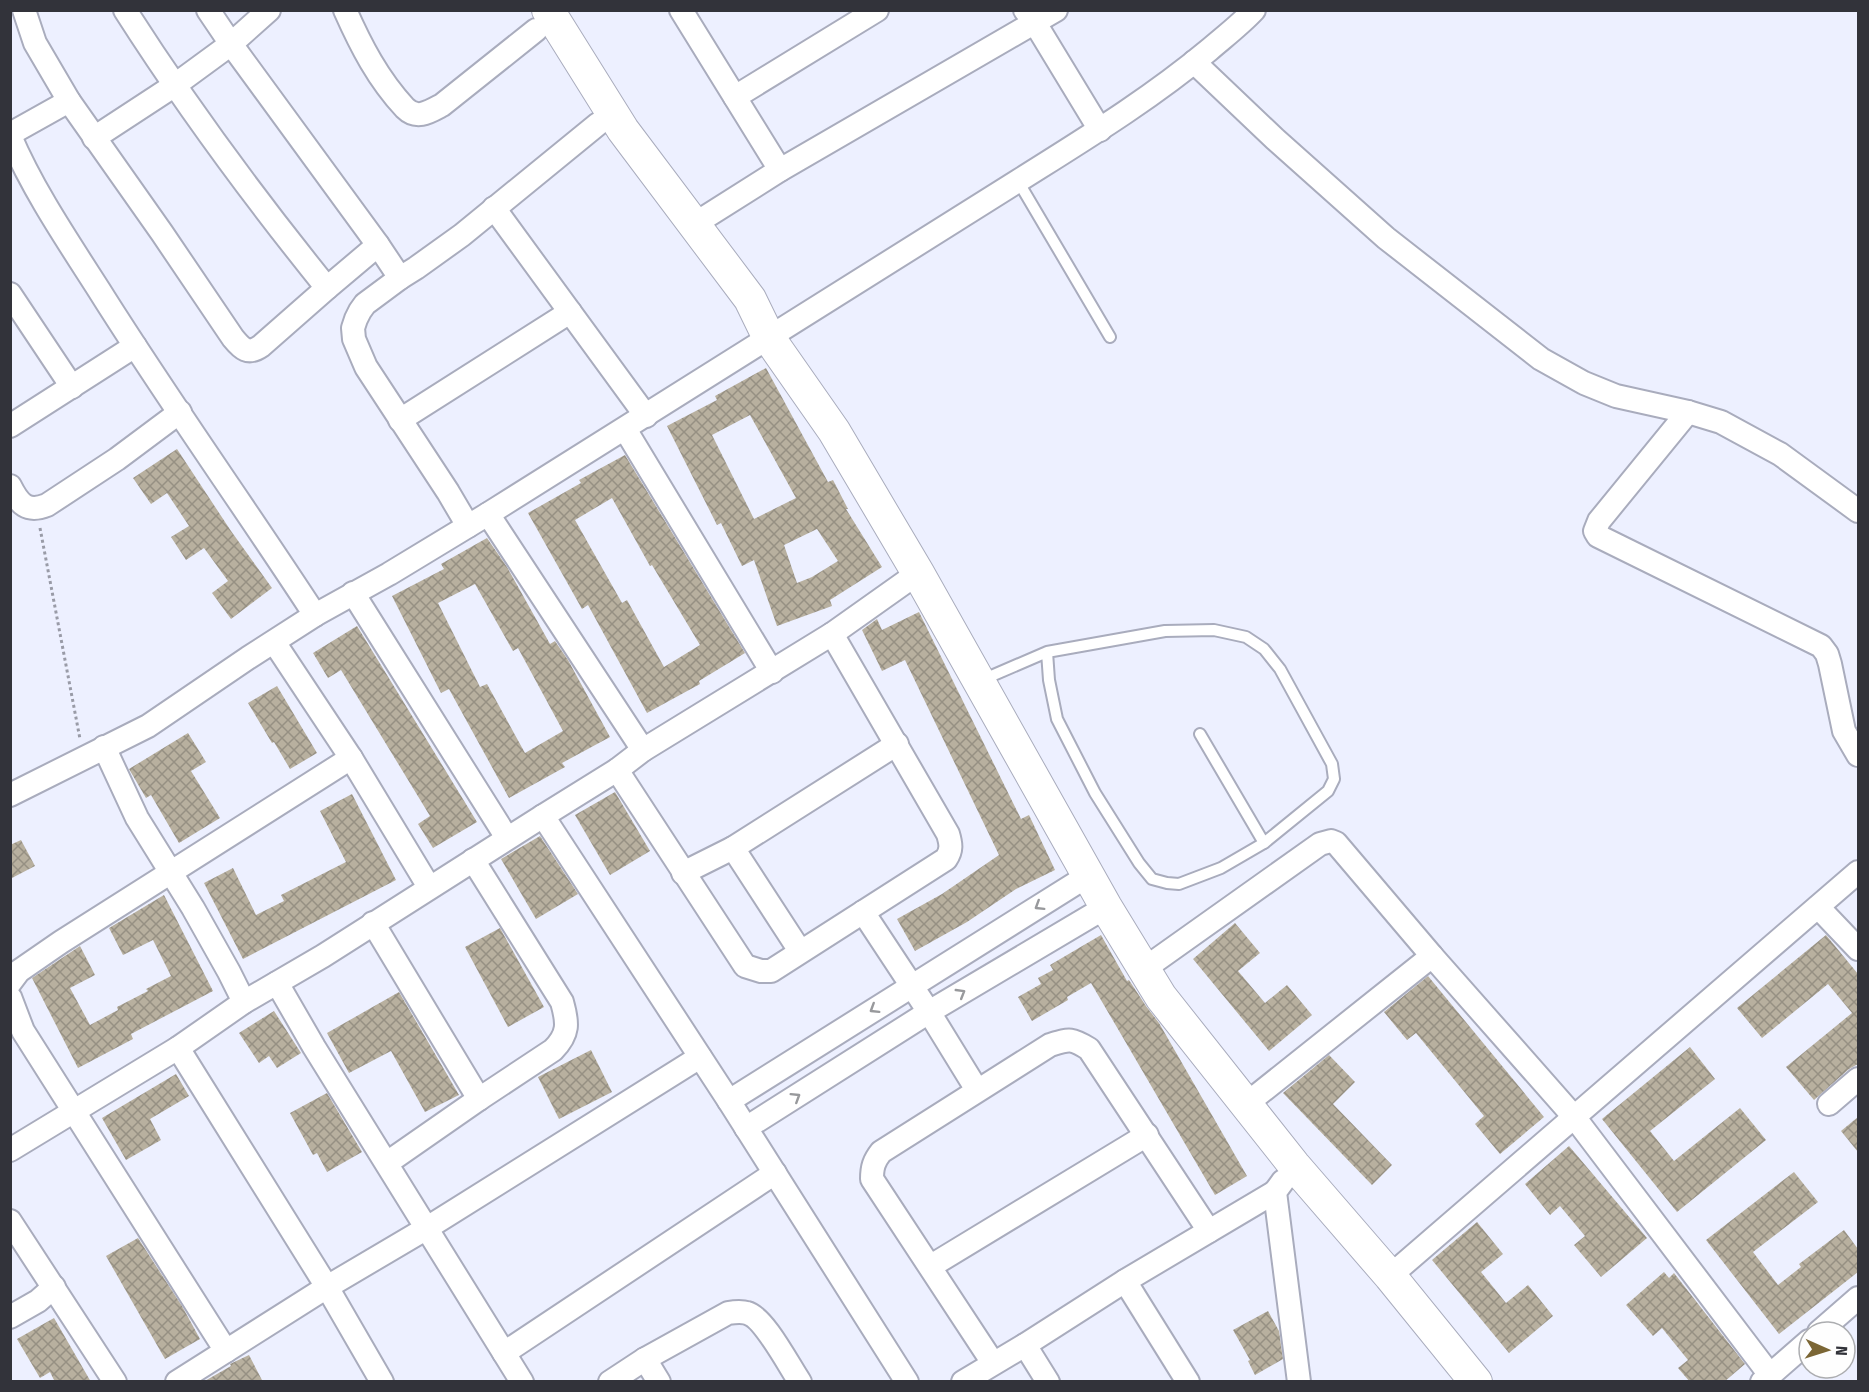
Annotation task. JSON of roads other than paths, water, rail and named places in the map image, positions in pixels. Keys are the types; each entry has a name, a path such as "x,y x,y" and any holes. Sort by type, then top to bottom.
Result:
{"main road":[{"path":"536,17 598,124 735,313 769,338"},
{"path":"536,17 750,299 769,338 834,431 918,573 1106,907 1161,997 1294,1165 1390,1276 1476,1382"}],"street":[{"path":"24,10 35,43 69,101 233,338 244,350 251,351 261,346 378,245"},
{"path":"125,10 175,86 278,227 327,288"},
{"path":"208,10 400,278"},
{"path":"94,138 175,86 231,44 269,10"},
{"path":"345,10 380,78 410,113 420,115 442,105 536,17"},
{"path":"735,97 877,10"},
{"path":"693,225 1030,17 1056,10"},
{"path":"689,13 735,97 780,170"},
{"path":"10,795 148,726 315,615 389,574 488,514 1100,130 1194,62 1243,14"},
{"path":"1030,17 1100,130"},
{"path":"1194,62 1275,139 1386,238 1541,360 1584,383 1616,396 1721,422 1780,454 1858,511"},
{"path":"69,101 10,135 16,167 67,240 315,615"},
{"path":"468,526 359,354 353,328 365,304 462,235 598,124"},
{"path":"494,208 646,416"},
{"path":"10,294 72,387"},
{"path":"400,420 570,312"},
{"path":"10,426 135,346"},
{"path":"10,486 15,496 29,508 47,505 180,412"},
{"path":"1688,412 1599,521 1595,531 1598,536 1821,646 1827,654 1844,731 1858,755"},
{"path":"625,429 772,672"},
{"path":"488,514 643,750"},
{"path":"10,1150 178,1048 244,1002 617,770 643,750 832,634 918,573"},
{"path":"353,593 507,838"},
{"path":"617,770 745,966 760,971 771,971 946,859 951,852 948,834 832,634"},
{"path":"274,642 351,758 429,887"},
{"path":"683,873 733,848 897,744"},
{"path":"104,747 137,818 171,871 244,1002"},
{"path":"10,983 29,963 351,758"},
{"path":"543,816 729,1101 907,1382"},
{"path":"1144,969 1320,844 1331,841 1336,843 1575,1118 1766,1378 1797,1351"},
{"path":"733,848 800,951"},
{"path":"387,1163 554,1050 562,1042 566,1032 567,1020 562,1002 473,860"},
{"path":"1390,1276 1858,872"},
{"path":"729,1101 1089,875"},
{"path":"746,1128 929,1012 1106,907"},
{"path":"1818,908 1858,949"},
{"path":"863,912 977,1090"},
{"path":"373,923 479,1099"},
{"path":"1245,1105 1432,956"},
{"path":"277,983 314,1047 522,1382"},
{"path":"10,996 17,1034 74,1111 226,1351"},
{"path":"993,1363 872,1179 872,1168 881,1152 1050,1045 1074,1040 1089,1049 1209,1231"},
{"path":"178,1048 327,1287 382,1382"},
{"path":"177,1382 700,1058"},
{"path":"1829,1104 1858,1078"},
{"path":"931,1266 1147,1135"},
{"path":"963,1382 1125,1281 1275,1192 1294,1165"},
{"path":"504,1353 775,1173"},
{"path":"1275,1192 1299,1382"},
{"path":"10,1221 115,1382"},
{"path":"1125,1281 1188,1382"},
{"path":"10,1317 38,1301 54,1287"},
{"path":"1833,1320 1858,1298"},
{"path":"610,1382 645,1359 728,1313 739,1312 749,1313 760,1321 800,1382"},
{"path":"1025,1345 1048,1382"},
{"path":"645,1359 659,1382"}],"lane":[{"path":"1018,181 1110,337"},
{"path":"979,682 1047,652 1165,631 1214,630 1246,637 1264,649 1280,669 1332,764 1334,779 1328,791 1264,843 1221,868 1179,884 1152,879 1139,863 1095,793 1058,719 1049,680 1047,652"},
{"path":"1200,734 1264,843"}]}
